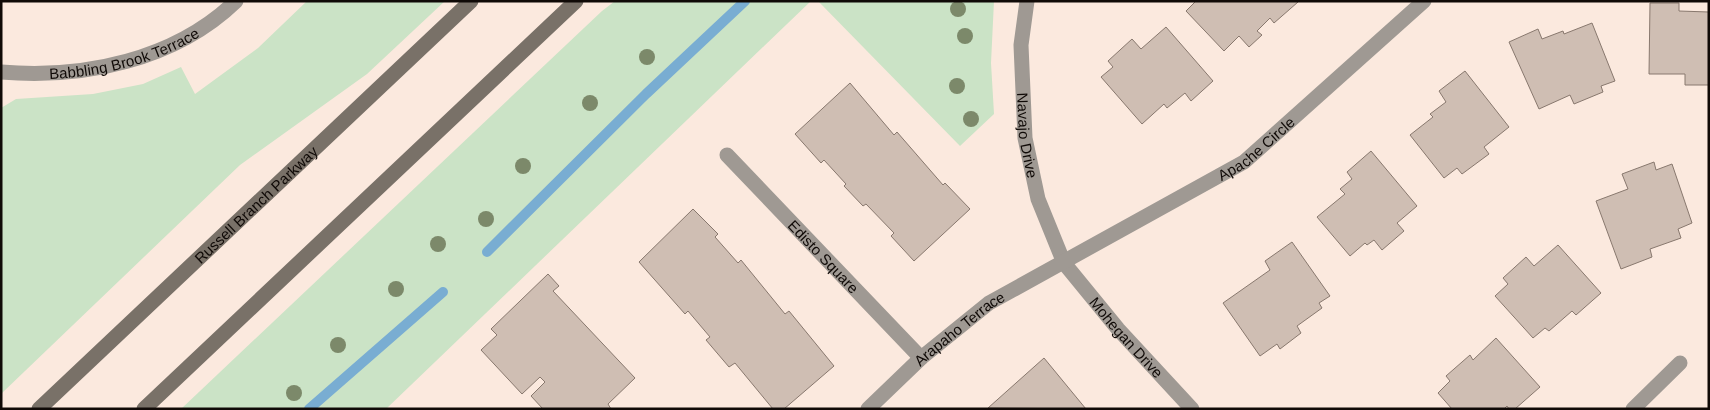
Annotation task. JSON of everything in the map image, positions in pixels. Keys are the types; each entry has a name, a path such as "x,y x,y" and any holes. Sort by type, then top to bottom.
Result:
{"main road":[{"name":"Russell Branch Parkway","path":"39,409 471,1"},
{"path":"144,409 576,1"}],"street":[{"name":"Babbling Brook Terrace","path":"1,72 33,75 88,70 141,57 192,35 218,19 236,1"},
{"name":"Navajo Drive","path":"1027,1 1021,45 1025,138 1038,199 1064,263"},
{"name":"Apache Circle","path":"1064,263 1244,162 1424,1"},
{"name":"Edisto Square","path":"727,155 921,358"},
{"name":"Arapaho Terrace","path":"868,409 921,358 989,303 1064,263"},
{"name":"Mohegan Drive","path":"1064,263 1118,329 1192,409"},
{"path":"1633,409 1680,363"}],"green space":[{"path":"307,1 445,1 367,74 240,165 1,394 1,108 16,99 93,94 143,84 181,67 195,94 258,48"},
{"path":"615,1 811,1 386,409 181,409 602,11"},
{"path":"818,1 994,1 991,63 994,114 960,146"}],"building":[{"path":"1196,1 1298,2 1274,23 1270,18 1257,31 1262,35 1249,47 1239,36 1224,51 1186,11"},
{"path":"1650,3 1679,3 1679,11 1709,12 1709,85 1685,85 1685,74 1649,74"},
{"path":"1592,23 1615,81 1601,86 1603,92 1574,104 1570,95 1539,109 1509,42 1538,29 1542,39 1563,31 1564,34"},
{"path":"1166,27 1213,81 1191,101 1185,93 1167,108 1164,104 1142,124 1101,77 1113,67 1108,61 1132,39 1141,49"},
{"path":"1465,71 1509,127 1484,147 1489,154 1462,174 1457,168 1444,178 1410,135 1433,117 1430,114 1446,102 1439,91"},
{"path":"850,83 894,135 897,132 943,185 945,183 970,209 914,261 891,236 894,233 866,204 863,206 844,186 846,184 824,160 821,163 795,134"},
{"path":"1371,151 1417,206 1397,223 1404,231 1382,250 1374,240 1367,245 1365,243 1350,256 1317,217 1345,194 1340,189 1352,179 1347,172"},
{"path":"1654,162 1656,170 1672,164 1692,223 1678,229 1681,238 1650,249 1652,257 1621,269 1596,201 1628,189 1622,174"},
{"path":"693,209 718,234 715,237 738,263 741,260 785,314 789,311 834,366 784,409 773,409 735,363 729,367 706,340 710,337 688,311 685,314 639,262"},
{"path":"1292,242 1330,296 1319,303 1322,308 1297,326 1301,333 1280,349 1277,344 1260,356 1223,303 1270,270 1265,261"},
{"path":"1558,245 1601,293 1576,315 1572,311 1549,331 1545,328 1533,338 1495,296 1508,284 1503,278 1526,257 1534,266"},
{"path":"548,274 559,286 553,291 635,378 608,404 611,409 543,409 531,396 545,382 540,377 522,394 481,350 497,335 491,329"},
{"path":"1496,338 1540,387 1515,409 1509,409 1507,406 1504,409 1452,409 1438,393 1450,381 1446,376 1470,355 1473,360"},
{"path":"1044,358 1086,409 988,408"}],"waterway":[{"path":"487,252 646,94 745,1"},
{"path":"309,409 443,292"}]}
